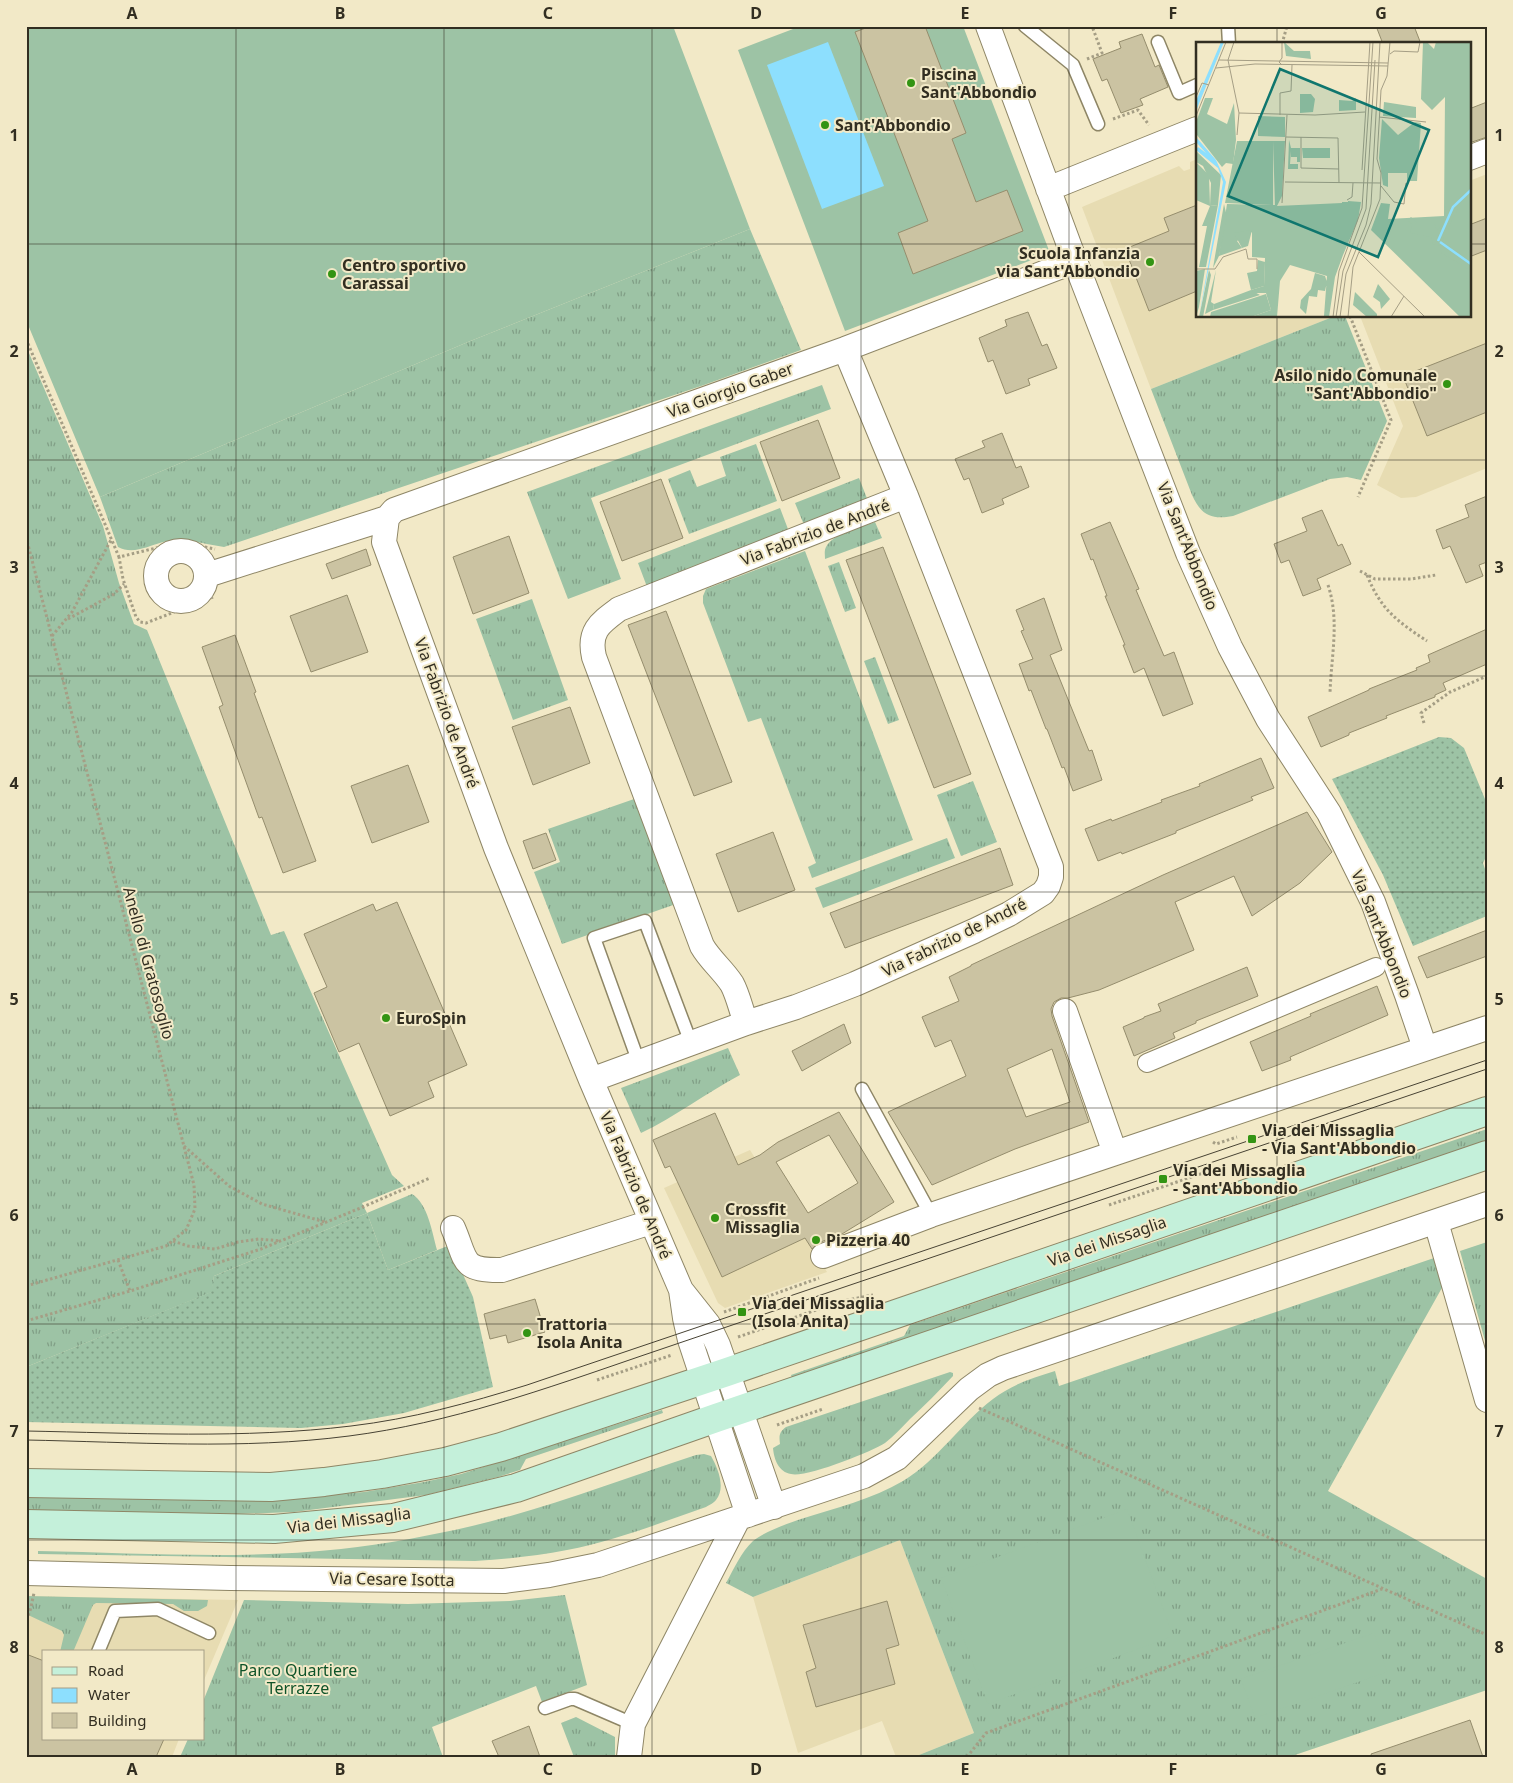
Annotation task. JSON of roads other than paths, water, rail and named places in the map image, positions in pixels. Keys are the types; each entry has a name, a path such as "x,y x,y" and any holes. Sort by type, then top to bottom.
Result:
{"main road":[{"name":"Via dei Missaglia","path":"26,1483 270,1487 382,1474 444,1462 501,1447 715,1375 1487,1111"},
{"name":"Via dei Missaglia","path":"26,1524 274,1529 392,1518 516,1488 1487,1155"}],"street":[{"name":"Via Sant'Abbondio","path":"988,26 1075,261 1188,554 1230,647 1268,719 1328,813 1373,902 1425,1048"},
{"path":"1048,189 1196,129"},
{"path":"1470,158 1487,151"},
{"name":"Via Giorgio Gaber","path":"387,518 394,510 845,349 1075,261"},
{"name":"Via Fabrizio de André","path":"591,1080 746,1022 796,1007 855,984 1009,914 1043,893 1051,878 1051,867 1048,858 906,496 845,349"},
{"name":"Via Fabrizio de André","path":"746,1022 733,986 702,946 594,657 592,645 595,630 619,608 906,496"},
{"path":"207,575 387,518"},
{"name":"Via Fabrizio de André","path":"387,518 384,542 496,848 591,1080 681,1290 708,1324 718,1345 715,1375"},
{"path":"1147,1063 1376,967"},
{"path":"1065,1011 1114,1153"},
{"path":"822,1267 931,1215 1487,1028"},
{"path":"743,1517 864,1476 886,1465 908,1449 957,1399 979,1381 1003,1368 1487,1204"},
{"path":"453,1228 465,1260 475,1268 502,1270 651,1222"},
{"path":"1436,1222 1487,1400"},
{"path":"715,1375 728,1414 774,1507"},
{"path":"629,1757 633,1724 743,1517 728,1414"},
{"name":"Via Cesare Isotta","path":"30,1583 230,1578 504,1581 598,1565 743,1517"}],"lane":[{"path":"1025,26 1073,65 1098,124"},
{"path":"1228,26 1229,42"},
{"path":"1158,42 1179,93 1196,85"},
{"path":"639,1063 594,938 645,921 691,1043"},
{"path":"862,1089 931,1215"},
{"path":"99,1650 116,1610 158,1609 209,1634"},
{"path":"545,1708 570,1699 576,1699 633,1724"}],"water":[{"name":"Sant'Abbondio","path":"828,42 884,186 822,209 767,65"}],"tram line":[{"path":"26,1431 148,1434 270,1433 351,1426 440,1410 527,1385 1487,1060"},
{"path":"26,1440 188,1444 268,1443 349,1436 424,1423 460,1414 569,1381 1487,1069"}],"place":[{"name":"Piscina Sant'Abbondio","path":"911,83"},
{"name":"Sant'Abbondio","path":"825,125"},
{"name":"Scuola Infanzia via Sant'Abbondio","path":"1150,262"},
{"name":"Centro sportivo Carassai","path":"332,274"},
{"name":"Asilo nido Comunale \"Sant'Abbondio\"","path":"1447,384"},
{"name":"EuroSpin","path":"386,1018"},
{"name":"Via dei Missaglia - Via Sant'Abbondio","path":"1252,1139"},
{"name":"Via dei Missaglia - Sant'Abbondio","path":"1163,1179"},
{"name":"Crossfit Missaglia","path":"715,1218"},
{"name":"Pizzeria 40","path":"816,1240"},
{"name":"Via dei Missaglia (Isola Anita)","path":"742,1312"},
{"name":"Trattoria Isola Anita","path":"527,1333"}],"park label":[{"name":"Parco Quartiere Terrazze","path":"298,1679"}]}
